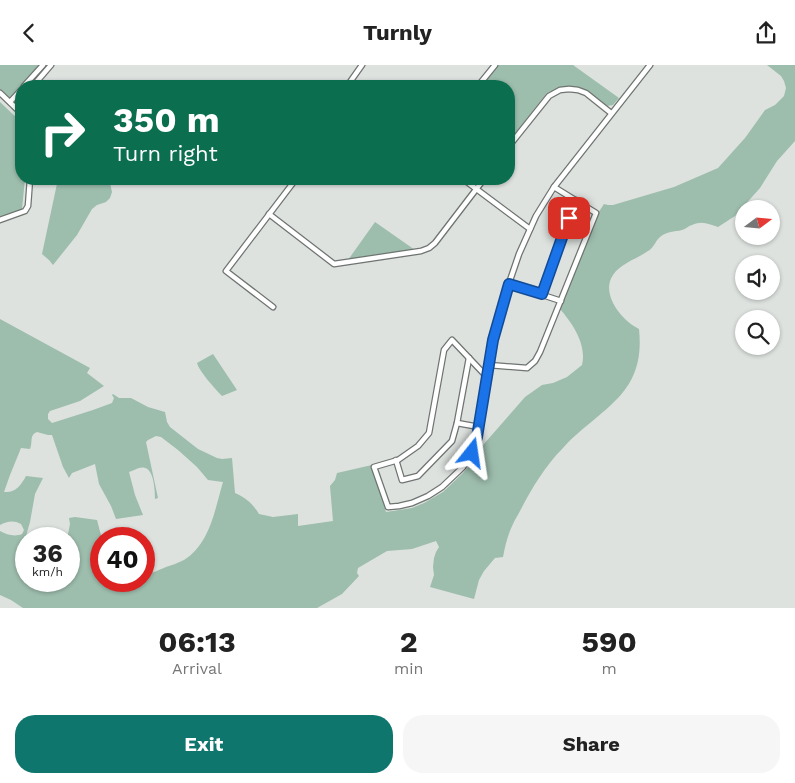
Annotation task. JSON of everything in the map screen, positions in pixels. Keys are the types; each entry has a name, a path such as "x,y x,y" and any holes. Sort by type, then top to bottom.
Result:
{"street":[{"path":"29,80 43,65"},
{"path":"38,80 51,65"},
{"path":"351,80 362,65"},
{"path":"483,80 494,65"},
{"path":"487,377 452,340 444,350 429,433 418,446 396,460 374,467 388,507 412,503 442,487 463,467 472,453 479,427 493,340 509,284 530,229 554,187 650,65"},
{"path":"515,138 548,96 560,90 578,90 586,93 611,113"},
{"path":"0,93 15,107"},
{"path":"10,102 15,97"},
{"path":"0,221 26,211 30,185"},
{"path":"273,307 226,271 291,185"},
{"path":"471,185 530,229"},
{"path":"269,214 334,264 353,262 421,251 429,248 435,243 479,185"},
{"path":"488,365 527,368 534,361 540,352 562,301 596,213 554,187"},
{"path":"542,294 576,200"},
{"path":"509,284 562,301"},
{"path":"396,460 402,480 418,476 452,441 457,423 468,358"},
{"path":"457,423 479,427"}],"green space":[{"path":"0,65 41,65 28,80 15,80 15,95 10,101 0,93"},
{"path":"497,65 573,65 619,98 613,105 607,106 580,88 559,88 546,94 515,133 515,80 486,80"},
{"path":"767,65 795,65 795,141 777,161 760,188 749,200 735,200 735,216 718,227 699,223 665,234 658,239 650,250 625,264 613,275 609,290 611,298 626,320 639,329 639,352 635,370 628,385 618,398 577,434 556,455 545,470 514,522 508,536 503,557 495,558 484,571 479,580 474,599 430,587 434,575 434,558 439,547 436,541 412,549 387,551 358,568 357,573 359,576 342,594 317,608 23,608 0,595 0,531 15,535 15,592 80,592 80,527 69,527 69,518 75,517 97,520 99,527 90,527 90,592 155,592 155,572 184,560 200,545 210,525 223,482 208,480 178,450 161,437 156,436 146,442 158,498 155,499 153,481 148,470 141,468 129,472 143,515 116,519 99,484 95,464 72,473 69,478 63,467 52,435 37,432 32,437 30,449 21,448 4,492 15,490 26,476 43,478 35,494 29,527 22,527 16,522 0,525 0,319 90,368 87,373 104,386 80,401 50,411 48,419 52,423 112,403 113,394 119,398 131,398 148,407 165,412 170,427 198,449 217,458 232,458 235,493 249,502 259,514 273,517 298,514 298,526 333,521 330,486 335,480 337,473 372,465 386,512 412,508 443,492 463,473 476,453 525,397 542,385 567,377 582,365 581,342 570,321 560,309 598,213 604,204 613,205 674,187 718,168 745,138 765,110 775,105 784,96 786,88 781,76"},
{"path":"0,102 15,116 15,185 24,185 21,211 0,221"},
{"path":"57,185 110,185 112,192 110,198 92,209 77,235 53,265 42,254"},
{"path":"375,222 415,250 348,260"},
{"path":"213,354 237,390 222,396 201,371 197,363"}],"route":[{"path":"472,453 477,437 493,340 509,284 542,294 569,218"}]}
